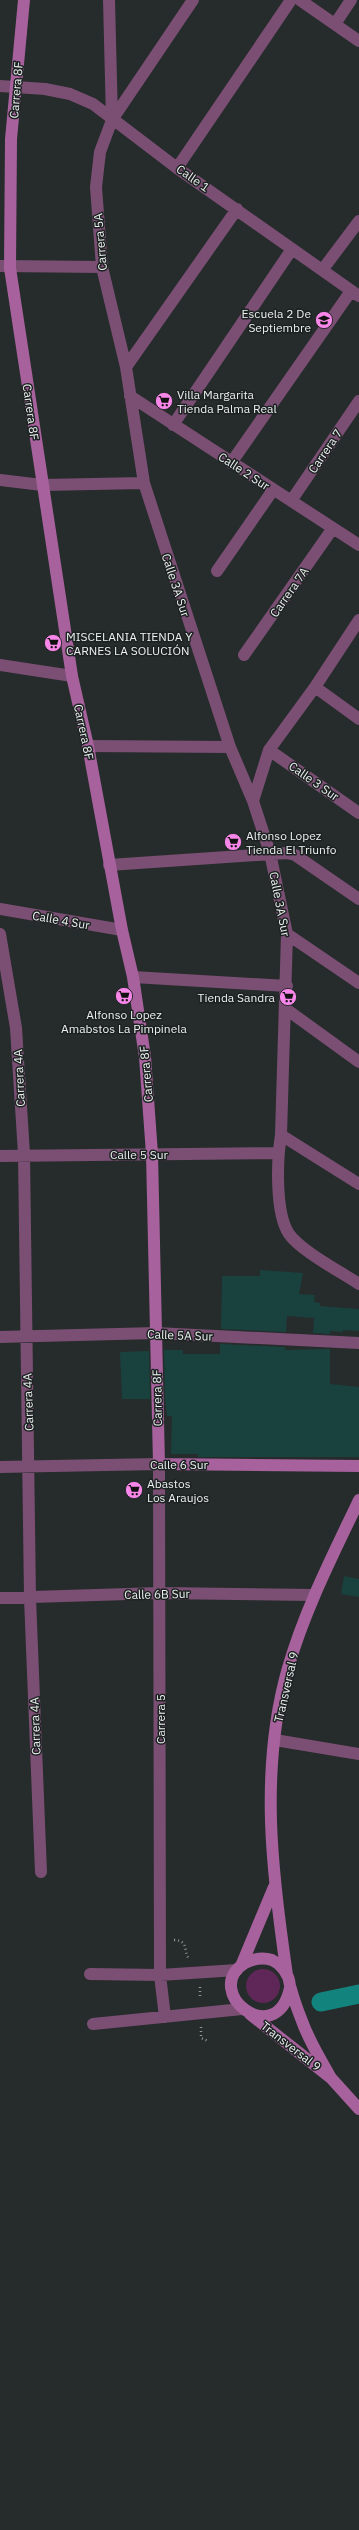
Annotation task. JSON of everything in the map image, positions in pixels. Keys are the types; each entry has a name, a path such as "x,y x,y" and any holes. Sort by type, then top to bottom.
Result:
{"street":[{"name":"Carrera 8F","path":"24,0 11,139 5,267 42,485 72,676 88,746 109,865 133,977 145,1057 152,1154 159,1464"},
{"name":"Carrera 5A","path":"109,0 112,120 100,152 96,187 102,267 126,367 144,483"},
{"path":"112,120 193,0"},
{"path":"177,168 291,0"},
{"path":"300,0 359,41"},
{"path":"335,24 351,0"},
{"name":"Calle 1","path":"0,86 70,94 93,104 112,120 177,168 323,269 355,293"},
{"path":"126,367 237,209"},
{"path":"323,269 359,221"},
{"path":"173,425 292,248"},
{"path":"5,267 102,267"},
{"path":"231,462 355,293"},
{"name":"Calle 2 Sur","path":"130,396 273,490 358,542"},
{"name":"Carrera 7","path":"291,501 359,401"},
{"path":"0,480 42,485 144,483"},
{"name":"Calle 3A Sur","path":"144,483 230,747 253,801 270,853 287,934 287,986 281,1135 278,1153 281,1215 289,1234 302,1246 359,1284"},
{"path":"217,570 273,490"},
{"name":"Carrera 7A","path":"244,655 333,528"},
{"path":"253,801 269,750 355,633 359,620"},
{"path":"0,665 72,676"},
{"path":"315,688 359,718"},
{"path":"88,746 230,747"},
{"name":"Calle 3 Sur","path":"269,750 359,813"},
{"path":"109,865 270,853 295,855 359,899"},
{"name":"Calle 4 Sur","path":"0,909 122,930"},
{"name":"Carrera 4A","path":"0,934 16,1028 24,1154 26,1336 30,1467 30,1598 41,1872"},
{"path":"287,934 359,983"},
{"path":"133,977 287,986"},
{"path":"286,1009 359,1062"},
{"path":"281,1135 359,1184"},
{"name":"Calle 5 Sur","path":"0,1156 24,1154 278,1153"},
{"name":"Calle 5A Sur","path":"0,1337 156,1333 359,1343"},
{"name":"Calle 6 Sur","path":"0,1467 159,1464 359,1466"},
{"name":"Carrera 5","path":"159,1464 159,1939 160,1975 165,2018"},
{"name":"Transversal 9","path":"287,1975 274,1886 270,1802 275,1740 288,1668 314,1595 359,1500"},
{"name":"Calle 6B Sur","path":"0,1598 160,1593 314,1595"},
{"path":"275,1740 359,1754"},
{"name":"Transversal 9","path":"239,1968 274,1886"},
{"path":"93,2024 246,2012 261,2016 272,2014 281,2008 288,1999 290,1988 287,1975 281,1966 272,1960 261,1958 250,1960 239,1968 233,1982 233,1995 246,2012"},
{"path":"90,1974 160,1975 239,1968"},
{"name":"Transversal 9","path":"290,1988 303,2023 331,2078"},
{"name":"Transversal 9","path":"246,2012 331,2078 359,2109"}],"path":[{"path":"159,1939 182,1941 186,1945 188,1957 193,1964"}],"shaded area":[{"path":"260,1969 266,1969 275,1974 279,1980 279,1992 275,1998 266,2003 260,2003 251,1998 246,1989 246,1983 251,1974"}],"building":[{"path":"260,1270 303,1273 299,1294 315,1295 314,1302 320,1303 320,1306 359,1309 359,1331 330,1331 330,1334 313,1333 314,1318 287,1316 286,1332 221,1329 222,1276 260,1276"},
{"path":"220,1344 285,1347 285,1350 330,1349 330,1384 359,1387 359,1457 198,1457 198,1454 171,1454 172,1416 167,1416 164,1350 183,1350 183,1354 220,1354"},
{"path":"149,1351 150,1399 122,1399 120,1352"},
{"path":"344,1576 359,1579 359,1597 341,1594"}],"waterway":[{"path":"321,2002 359,1994"}],"place":[{"name":"Escuela 2 De Septiembre","path":"324,320"},
{"name":"Villa Margarita Tienda Palma Real","path":"164,401"},
{"name":"MISCELANIA TIENDA Y CARNES LA SOLUCIÓN","path":"53,643"},
{"name":"Alfonso Lopez Tienda El Triunfo","path":"233,842"},
{"name":"Alfonso Lopez Amabstos La Pimpinela","path":"124,996"},
{"name":"Tienda Sandra","path":"288,997"},
{"name":"Abastos Los Araujos","path":"134,1490"}]}
